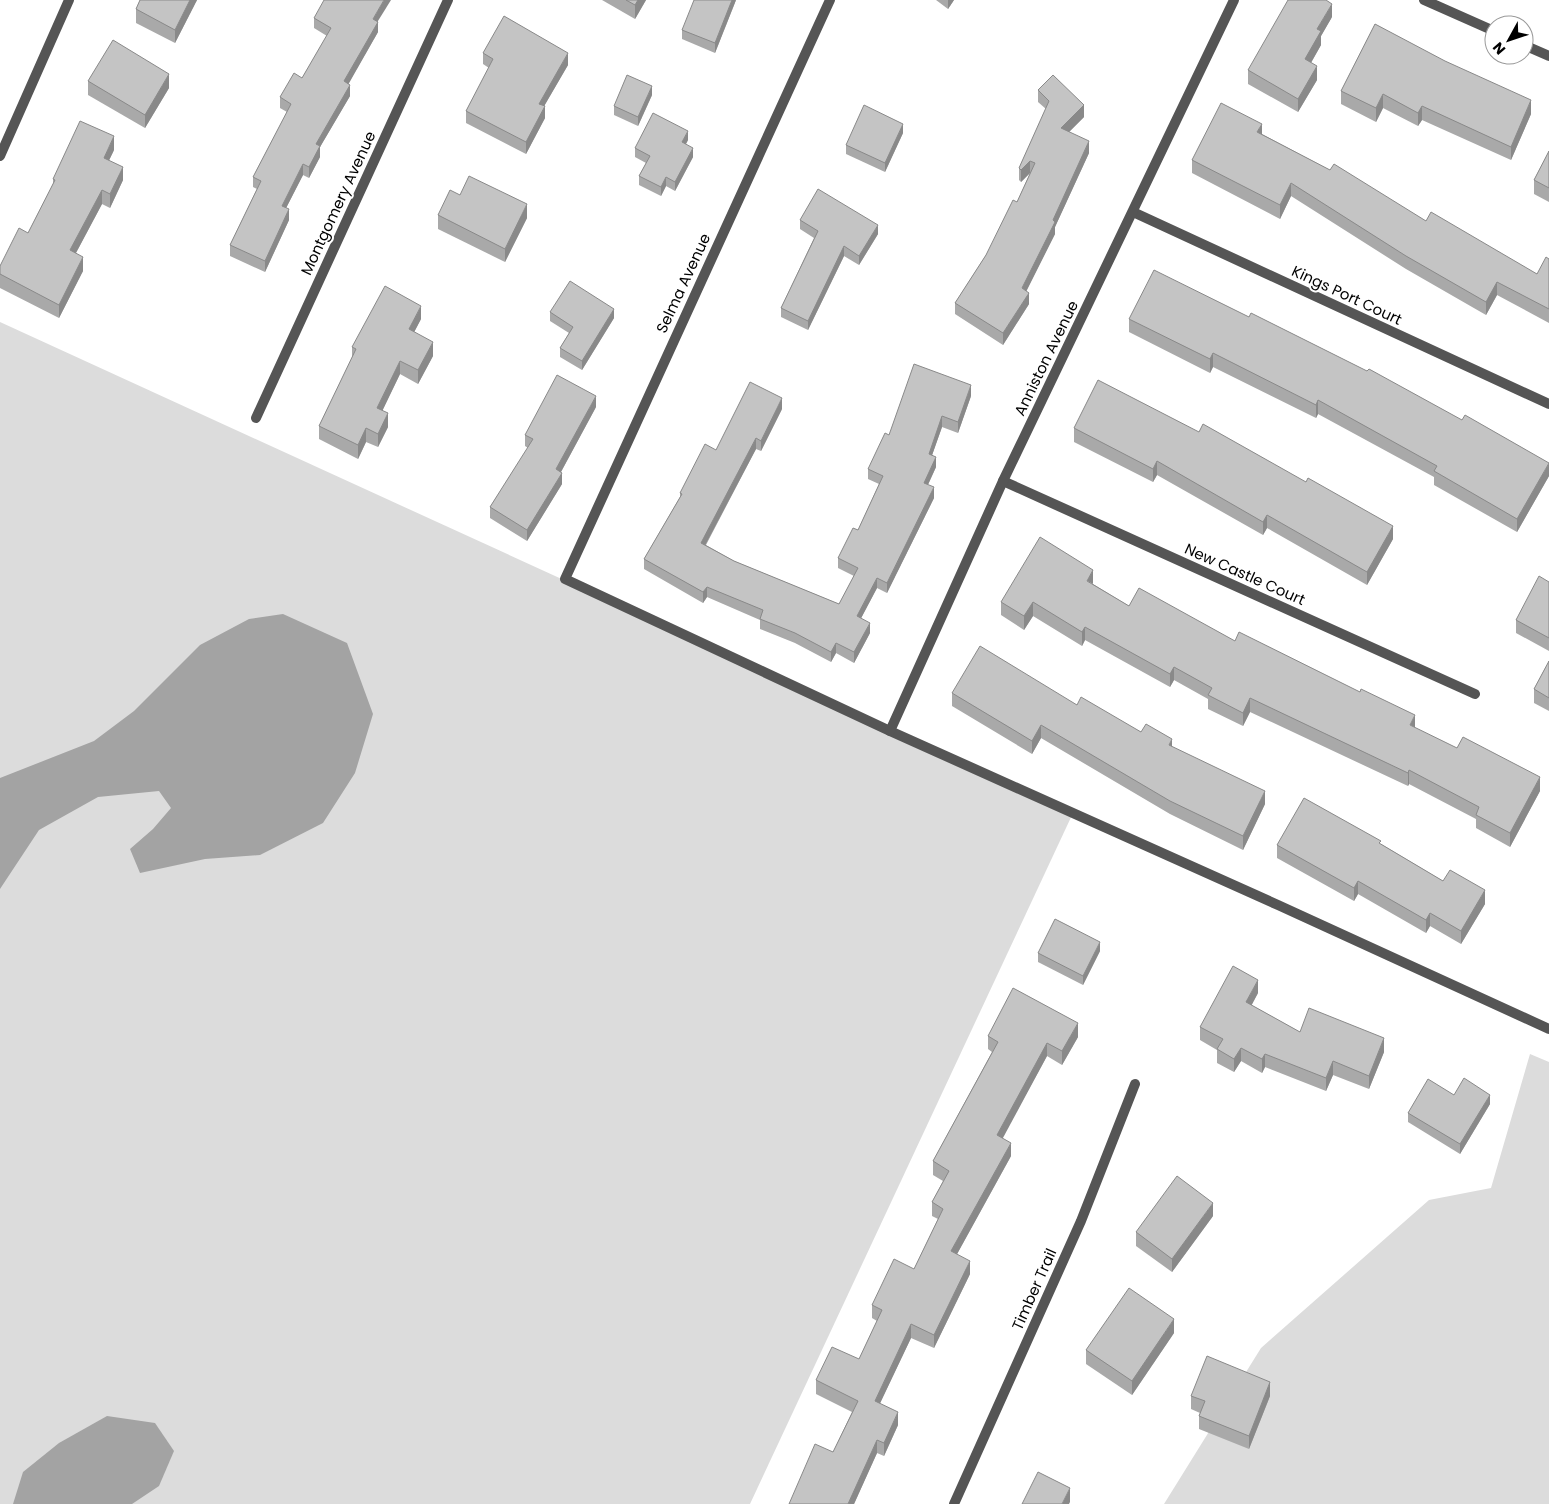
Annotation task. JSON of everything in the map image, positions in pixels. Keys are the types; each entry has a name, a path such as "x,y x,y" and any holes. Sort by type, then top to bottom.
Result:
{"street":[{"path":"0,156 69,0"},
{"name":"Montgomery Avenue","path":"256,418 448,0"},
{"name":"Selma Avenue","path":"830,0 564,579 890,731"},
{"name":"Anniston Avenue","path":"890,731 1003,481 1234,0"},
{"path":"1424,0 1484,27"},
{"path":"1534,49 1549,56"},
{"name":"Kings Port Court","path":"1133,212 1549,404"},
{"name":"New Castle Court","path":"1003,481 1475,694"},
{"path":"890,731 1549,1029"},
{"name":"Timber Trail","path":"954,1504 1081,1221 1135,1084"}],"shaded area":[{"path":"0,322 1073,813 750,1504 0,1504"},
{"path":"283,614 347,643 373,714 355,773 323,823 260,855 205,859 140,873 130,849 153,829 171,808 159,791 98,797 39,830 0,889 0,778 94,741 134,711 200,645 249,619"},
{"path":"1530,1054 1549,1062 1549,1504 1164,1504 1261,1348 1429,1200 1491,1188"},
{"path":"107,1416 155,1423 174,1451 159,1486 132,1504 13,1504 23,1472 59,1443"}],"building":[{"path":"140,0 190,0 175,30 136,9"},
{"path":"324,0 384,0 373,19 378,22 344,81 350,85 316,144 320,146 309,167 303,164 282,206 289,209 265,261 230,245 261,181 253,177 291,104 280,97 294,73 302,78 331,28 314,18"},
{"path":"626,0 638,0 635,5"},
{"path":"694,0 732,0 715,43 682,30"},
{"path":"1288,0 1326,0 1332,4 1317,29 1321,31 1305,59 1317,66 1298,99 1248,70"},
{"path":"504,16 568,53 539,104 545,106 526,142 466,111 493,59 483,53"},
{"path":"1375,24 1445,61 1531,100 1511,147 1422,106 1418,113 1383,94 1376,108 1341,91"},
{"path":"113,40 169,74 145,115 88,81"},
{"path":"627,75 652,86 638,117 614,106"},
{"path":"1053,75 1084,105 1061,128 1089,141 1053,220 1055,222 1022,288 1029,293 1003,333 955,303 986,255 1013,200 1017,202 1035,163 1030,161 1021,170 1019,168 1049,101 1038,90"},
{"path":"1221,103 1262,124 1257,132 1330,170 1334,164 1426,221 1431,212 1537,274 1546,257 1549,259 1549,309 1497,282 1486,302 1406,256 1291,183 1280,205 1192,160"},
{"path":"864,105 903,124 885,163 846,145"},
{"path":"653,113 688,131 682,142 693,148 675,182 666,177 661,187 639,176 650,156 635,148"},
{"path":"80,121 114,136 104,158 123,167 110,194 102,190 70,250 83,257 59,305 0,274 0,266 19,228 28,233 55,180 53,179"},
{"path":"1549,151 1549,188 1534,180"},
{"path":"469,176 527,204 505,249 438,215 450,190 460,195"},
{"path":"818,189 878,225 859,256 844,246 808,321 781,308 818,231 800,220"},
{"path":"1154,270 1249,317 1251,313 1367,371 1369,369 1462,420 1465,415 1549,463 1517,519 1434,471 1437,466 1318,400 1316,405 1213,353 1210,359 1129,319"},
{"path":"570,281 614,309 582,361 560,348 573,327 550,312"},
{"path":"385,286 421,306 409,329 433,342 418,370 400,361 377,408 388,413 378,434 366,428 358,445 319,426 356,349 352,347"},
{"path":"914,364 971,385 958,422 942,416 929,454 936,457 924,483 934,487 887,583 877,578 857,616 870,623 854,652 836,643 831,652 795,633 760,619 763,610 707,587 703,592 644,559 682,494 680,493 705,444 716,450 750,382 782,398 761,441 756,438 701,543 734,561 839,604 858,568 838,558 853,528 858,530 883,476 868,469 885,433 889,435"},
{"path":"557,375 596,396 556,469 562,473 527,530 490,507 533,439 525,435"},
{"path":"1098,380 1199,432 1203,424 1306,482 1308,478 1393,526 1367,572 1267,515 1263,522 1157,461 1153,469 1074,428"},
{"path":"1040,537 1093,570 1087,581 1129,606 1139,588 1235,641 1239,632 1360,692 1361,689 1415,715 1410,725 1457,748 1463,737 1540,777 1510,833 1476,815 1479,807 1409,770 1408,773 1250,698 1243,713 1208,695 1212,688 1174,667 1170,674 1085,627 1082,632 1033,602 1024,616 1001,602"},
{"path":"1539,576 1549,582 1549,638 1516,620"},
{"path":"980,646 1077,705 1081,697 1141,732 1146,724 1172,739 1169,745 1265,791 1243,836 1170,801 1041,725 1032,741 952,693"},
{"path":"1549,661 1549,698 1534,689"},
{"path":"1304,798 1381,841 1379,843 1443,881 1450,870 1485,890 1461,931 1430,913 1426,920 1358,881 1354,888 1277,845"},
{"path":"1055,919 1100,942 1083,976 1038,953"},
{"path":"1233,966 1258,980 1246,1002 1300,1032 1309,1008 1384,1038 1369,1076 1333,1061 1326,1078 1265,1054 1262,1059 1241,1048 1234,1059 1217,1049 1223,1039 1200,1027"},
{"path":"1013,988 1078,1023 1062,1051 1047,1043 997,1135 1011,1143 951,1251 970,1261 934,1335 911,1324 875,1401 898,1412 884,1443 877,1440 848,1504 789,1504 815,1444 833,1452 858,1401 816,1380 832,1347 859,1359 882,1310 872,1305 894,1259 914,1269 943,1209 932,1202 949,1171 933,1161 998,1042 988,1036"},
{"path":"1464,1078 1490,1095 1460,1144 1408,1113 1428,1079 1454,1095"},
{"path":"1177,1176 1213,1203 1172,1259 1136,1232"},
{"path":"1129,1288 1174,1319 1132,1381 1086,1350"},
{"path":"1207,1356 1270,1382 1249,1436 1199,1416 1205,1401 1191,1396"},
{"path":"1038,1472 1070,1488 1062,1504 1022,1504"}]}
